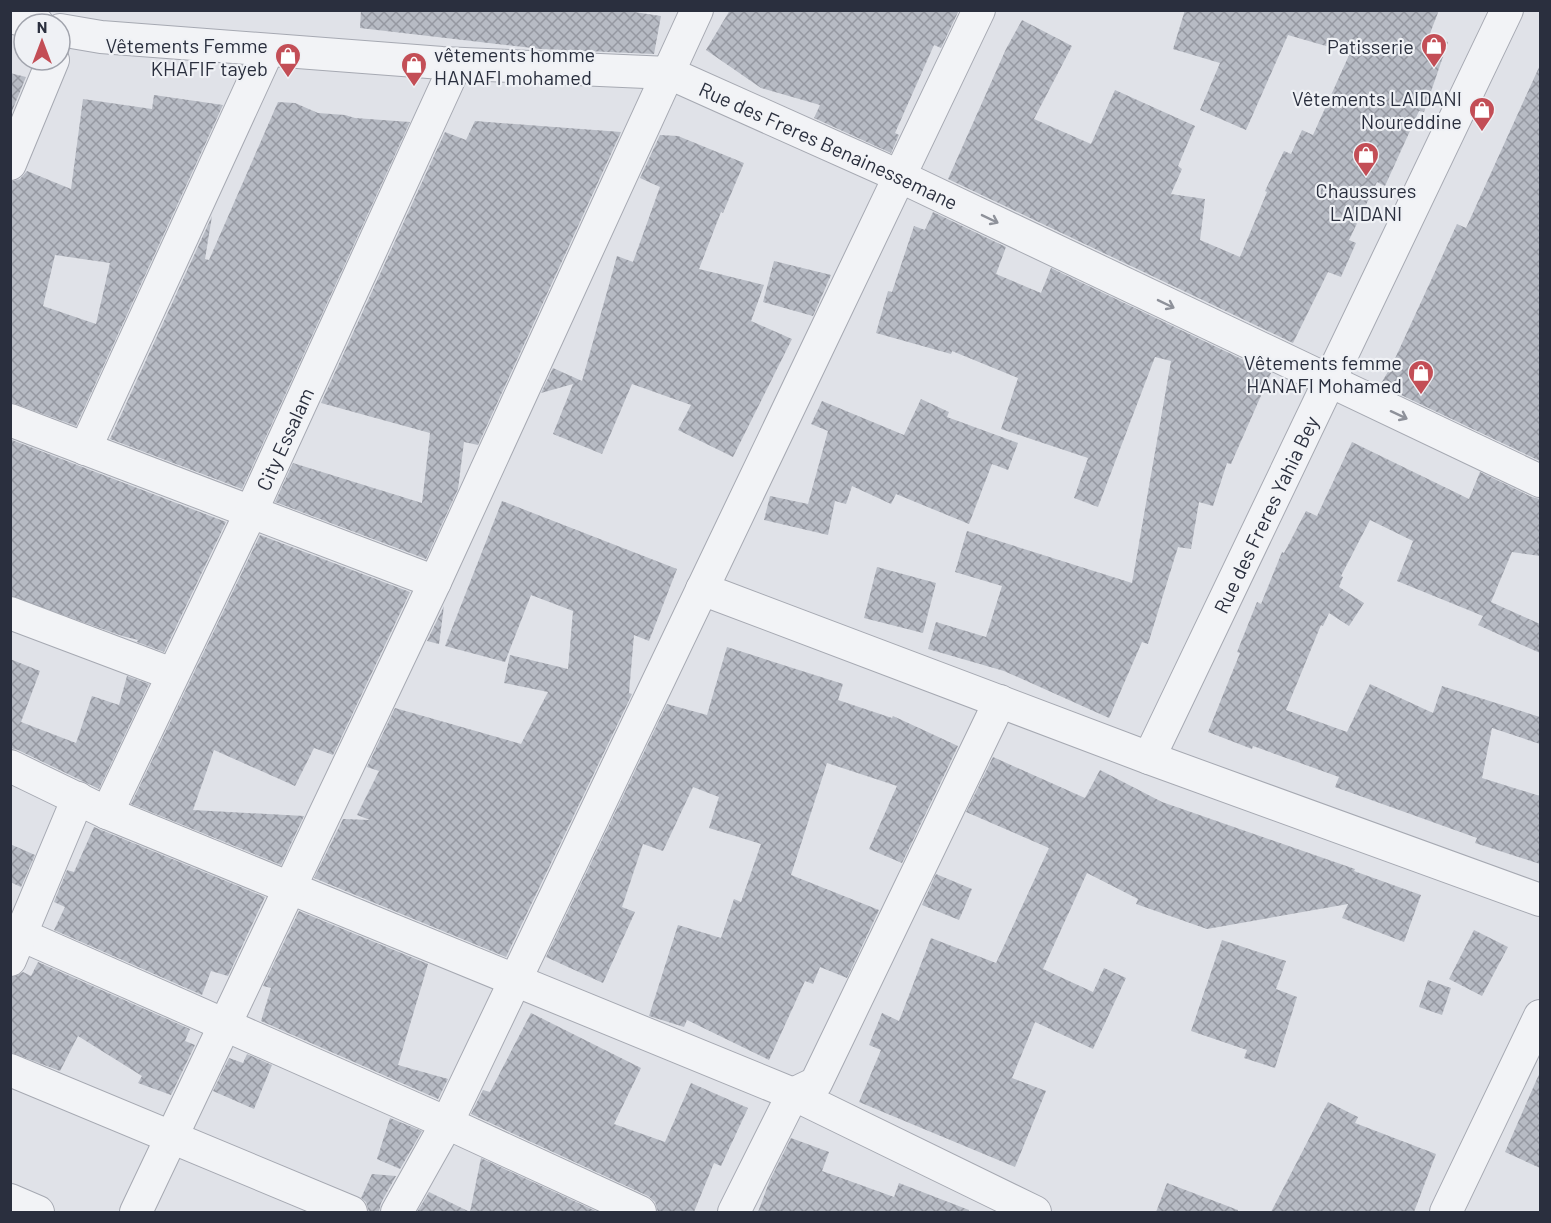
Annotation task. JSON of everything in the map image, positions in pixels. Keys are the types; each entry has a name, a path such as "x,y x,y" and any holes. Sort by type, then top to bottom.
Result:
{"street":[{"path":"136,1212 435,582 697,10"},
{"path":"397,1212 447,1123 979,10"},
{"name":"Rue des Freres Yahia Bey","path":"1149,758 1507,10"},
{"name":"Rue des Freres Benainessemane","path":"72,31 101,37 456,64 669,73 899,176 1540,481"},
{"path":"86,449 268,50"},
{"name":"City Essalam","path":"107,813 250,512 456,64"},
{"path":"10,164 49,72"},
{"path":"10,420 435,582"},
{"path":"702,589 1149,758 1540,900"},
{"path":"10,613 172,674"},
{"path":"734,1212 793,1094 816,1083 1000,701"},
{"path":"10,766 107,813 793,1094 1035,1212"},
{"path":"78,798 14,941 224,1025 447,1123 640,1212"},
{"path":"1446,1212 1540,1016"},
{"path":"10,1070 351,1212"},
{"path":"10,1200 38,1212"}],"building":[{"path":"361,10 621,10 661,16 654,54 541,49 360,28"},
{"path":"730,10 959,10 941,48 934,45 895,133 899,135 891,153 814,118 820,105 761,88 706,50"},
{"path":"1185,10 1439,10 1429,36 1448,42 1424,112 1419,111 1385,186 1377,182 1349,240 1356,243 1341,277 1328,272 1293,343 948,179 1006,49 1022,20 1072,46 1034,119 1091,144 1115,90 1195,126 1178,166 1182,169 1171,194 1205,199 1200,240 1240,257 1267,192 1265,191 1284,151 1291,154 1302,130 1313,135 1350,53 1288,35 1246,130 1200,110 1220,63 1173,49"},
{"path":"1540,65 1540,461 1380,385 1392,365 1457,224 1466,228"},
{"path":"10,73 26,77 10,116"},
{"path":"154,95 223,105 76,426 10,402 10,182 20,179 27,171 71,189 83,99 152,109","holes":["55,255 110,263 96,324 43,306"]},
{"path":"278,102 295,103 318,113 410,122 242,489 110,439 212,216 205,259 209,260"},
{"path":"475,121 621,132 478,445 464,442 458,489 426,559 275,502 293,463 422,503 430,433 321,403 445,132 466,140"},
{"path":"660,135 678,136 744,163 723,213 721,212 699,269 764,285 751,321 792,339 733,457 678,430 691,405 632,384 602,454 553,434 573,384 541,393 553,368 582,381 617,256 633,262 660,187 640,178"},
{"path":"933,212 1006,247 996,274 1041,293 1051,268 1271,373 1231,464 1227,463 1213,506 1199,502 1191,549 1178,547 1148,644 1142,642 1109,718 1004,671 928,649 936,622 986,637 1002,586 955,572 967,531 1132,583 1171,361 1155,357 1098,507 1074,498 1088,458 1001,429 1018,378 952,351 951,354 876,333 888,291 892,292 914,226 925,230"},
{"path":"774,261 831,275 813,316 763,302"},
{"path":"921,399 949,412 947,417 1018,443 1008,470 992,464 969,524 896,494 891,504 852,486 846,504 835,501 828,535 764,520 770,496 808,504 828,431 811,424 822,401 904,435"},
{"path":"12,440 226,522 164,652 137,642 138,640 10,596"},
{"path":"1352,442 1469,499 1480,472 1540,499 1540,556 1512,552 1491,602 1540,624 1540,653 1478,625 1483,616 1397,581 1413,541 1370,520 1341,576 1343,577 1339,587 1364,603 1349,626 1329,613 1323,626 1321,625 1286,710 1347,732 1370,684 1433,713 1442,686 1540,717 1540,744 1492,728 1482,778 1540,796 1540,864 1475,843 1477,838 1335,787 1339,777 1208,732 1240,653 1237,652 1257,602 1261,604 1282,552 1284,553 1306,511 1317,516"},
{"path":"502,501 677,569 649,641 634,635 629,693 632,694 506,957 314,878 343,819 370,820 357,815 379,771 367,767 395,708 521,744 548,692 504,683 510,655 568,669 573,611 531,595 505,662 445,646"},
{"path":"260,535 410,592 333,755 314,748 295,786 214,750 193,810 304,816 281,865 131,804"},
{"path":"877,567 936,583 923,633 864,618"},
{"path":"444,606 439,644 427,641"},
{"path":"727,647 843,684 838,700 892,718 893,716 958,746 902,863 869,849 897,786 827,763 791,875 879,910 847,978 820,967 813,984 805,981 769,1060 687,1020 684,1027 649,1016 678,925 721,938 734,899 741,902 761,844 709,828 719,797 693,787 663,851 643,844 622,907 635,912 603,983 546,957 667,704 707,715"},
{"path":"10,659 40,671 21,722 76,743 92,696 119,705 127,676 149,684 99,789 10,748"},
{"path":"993,757 1085,798 1100,770 1162,802 1355,869 1354,871 1421,895 1404,942 1342,918 1348,904 1207,929 1136,904 1138,899 1087,873 1043,969 1093,992 1104,968 1126,978 1093,1049 1035,1022 1012,1078 1046,1091 1015,1167 859,1102 881,1050 869,1045 882,1013 899,1021 931,938 996,963 1049,848 966,812"},
{"path":"94,827 265,897 228,976 211,971 202,995 54,930 65,907 54,902 67,870 74,872"},
{"path":"10,844 35,855 21,887 10,882"},
{"path":"936,874 972,889 959,920 922,905"},
{"path":"299,911 428,964 398,1065 448,1079 438,1099 261,1021 271,988 263,986"},
{"path":"1474,930 1508,947 1482,996 1449,979"},
{"path":"1222,940 1286,961 1276,989 1297,997 1275,1068 1244,1058 1247,1050 1191,1031"},
{"path":"38,962 190,1029 185,1041 195,1045 171,1095 138,1083 142,1076 78,1036 60,1071 10,1052 10,978 23,972 31,976"},
{"path":"1428,980 1451,988 1442,1015 1419,1007"},
{"path":"531,1013 641,1068 614,1124 665,1142 691,1083 748,1108 721,1166 714,1163 694,1212 658,1212 655,1202 648,1196 471,1114 483,1090 490,1092"},
{"path":"247,1054 272,1065 254,1109 213,1091 229,1058 243,1063"},
{"path":"1540,1072 1540,1168 1505,1152"},
{"path":"1328,1102 1358,1117 1355,1123 1436,1154 1414,1212 1271,1212"},
{"path":"390,1118 422,1131 400,1169 377,1159"},
{"path":"791,1138 829,1152 822,1171 894,1197 899,1183 969,1210 969,1212 758,1212 770,1180"},
{"path":"481,1158 598,1212 470,1212"},
{"path":"372,1174 396,1176 381,1203 379,1212 369,1212 366,1202 361,1198"},
{"path":"1167,1183 1238,1210 1237,1212 1156,1212"},
{"path":"429,1192 470,1212 417,1212"}],"place":[{"name":"Patisserie","path":"1434,69"},
{"name":"Vêtements Femme KHAFIF tayeb","path":"288,79"},
{"name":"vêtements homme HANAFI mohamed","path":"414,88"},
{"name":"Vêtements LAIDANI Noureddine","path":"1482,133"},
{"name":"Chaussures LAIDANI","path":"1366,178"},
{"name":"Vêtements femme HANAFI Mohamed","path":"1421,396"}]}
